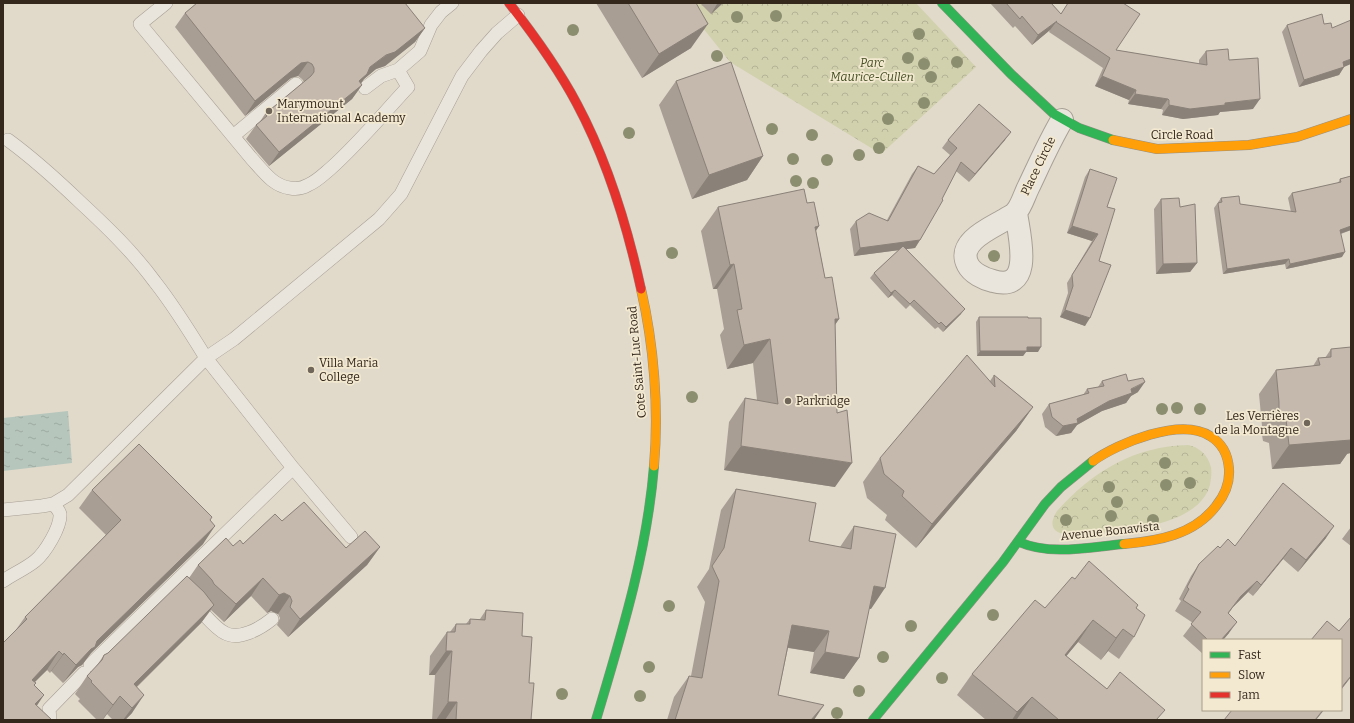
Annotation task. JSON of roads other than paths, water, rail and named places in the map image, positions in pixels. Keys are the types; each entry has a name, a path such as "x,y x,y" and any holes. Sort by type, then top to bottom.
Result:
{"street":[{"name":"Cote Saint-Luc Road","path":"509,3 544,52 577,104 605,166 636,260 643,294 650,348 655,426 651,500 634,590 596,720"},
{"name":"Circle Road","path":"942,3 1044,106 1062,120 1117,142 1174,150 1249,145 1311,133 1351,119"},
{"name":"Place Circle","path":"1016,212 1062,120"},
{"name":"Avenue Bonavista","path":"872,720 1019,542 1043,507 1061,487 1104,454 1140,438 1164,432 1193,430 1211,435 1221,445 1225,452 1230,474 1226,490 1206,518 1182,532 1142,542 1062,549 1039,548 1019,542"}],"lane":[{"path":"166,3 140,24 252,159 275,183 290,188 302,188 309,185 341,159 408,87 398,70"},
{"path":"365,88 381,76 398,70 420,51 431,25 441,12 452,3"},
{"path":"3,510 53,504 68,496 206,358 234,339 379,219 401,194 462,76 497,34 518,15"},
{"path":"233,136 296,84"},
{"path":"8,140 40,164 113,233 132,254 160,288 206,358 294,468 351,536"},
{"path":"50,720 49,709 87,669 294,468"},
{"path":"3,581 36,560 48,546 56,532 60,514 53,504"},
{"path":"174,583 221,631 226,634 233,635 250,632 272,619"}],"water":[{"path":"68,411 72,463 3,471 3,418"}],"place":[{"name":"Marymount International Academy","path":"269,111"},
{"name":"Villa Maria College","path":"311,370"},
{"name":"Parkridge","path":"788,401"},
{"name":"Les Verrières de la Montagne","path":"1307,423"}],"park label":[{"name":"Parc Maurice-Cullen","path":"872,70"}]}
